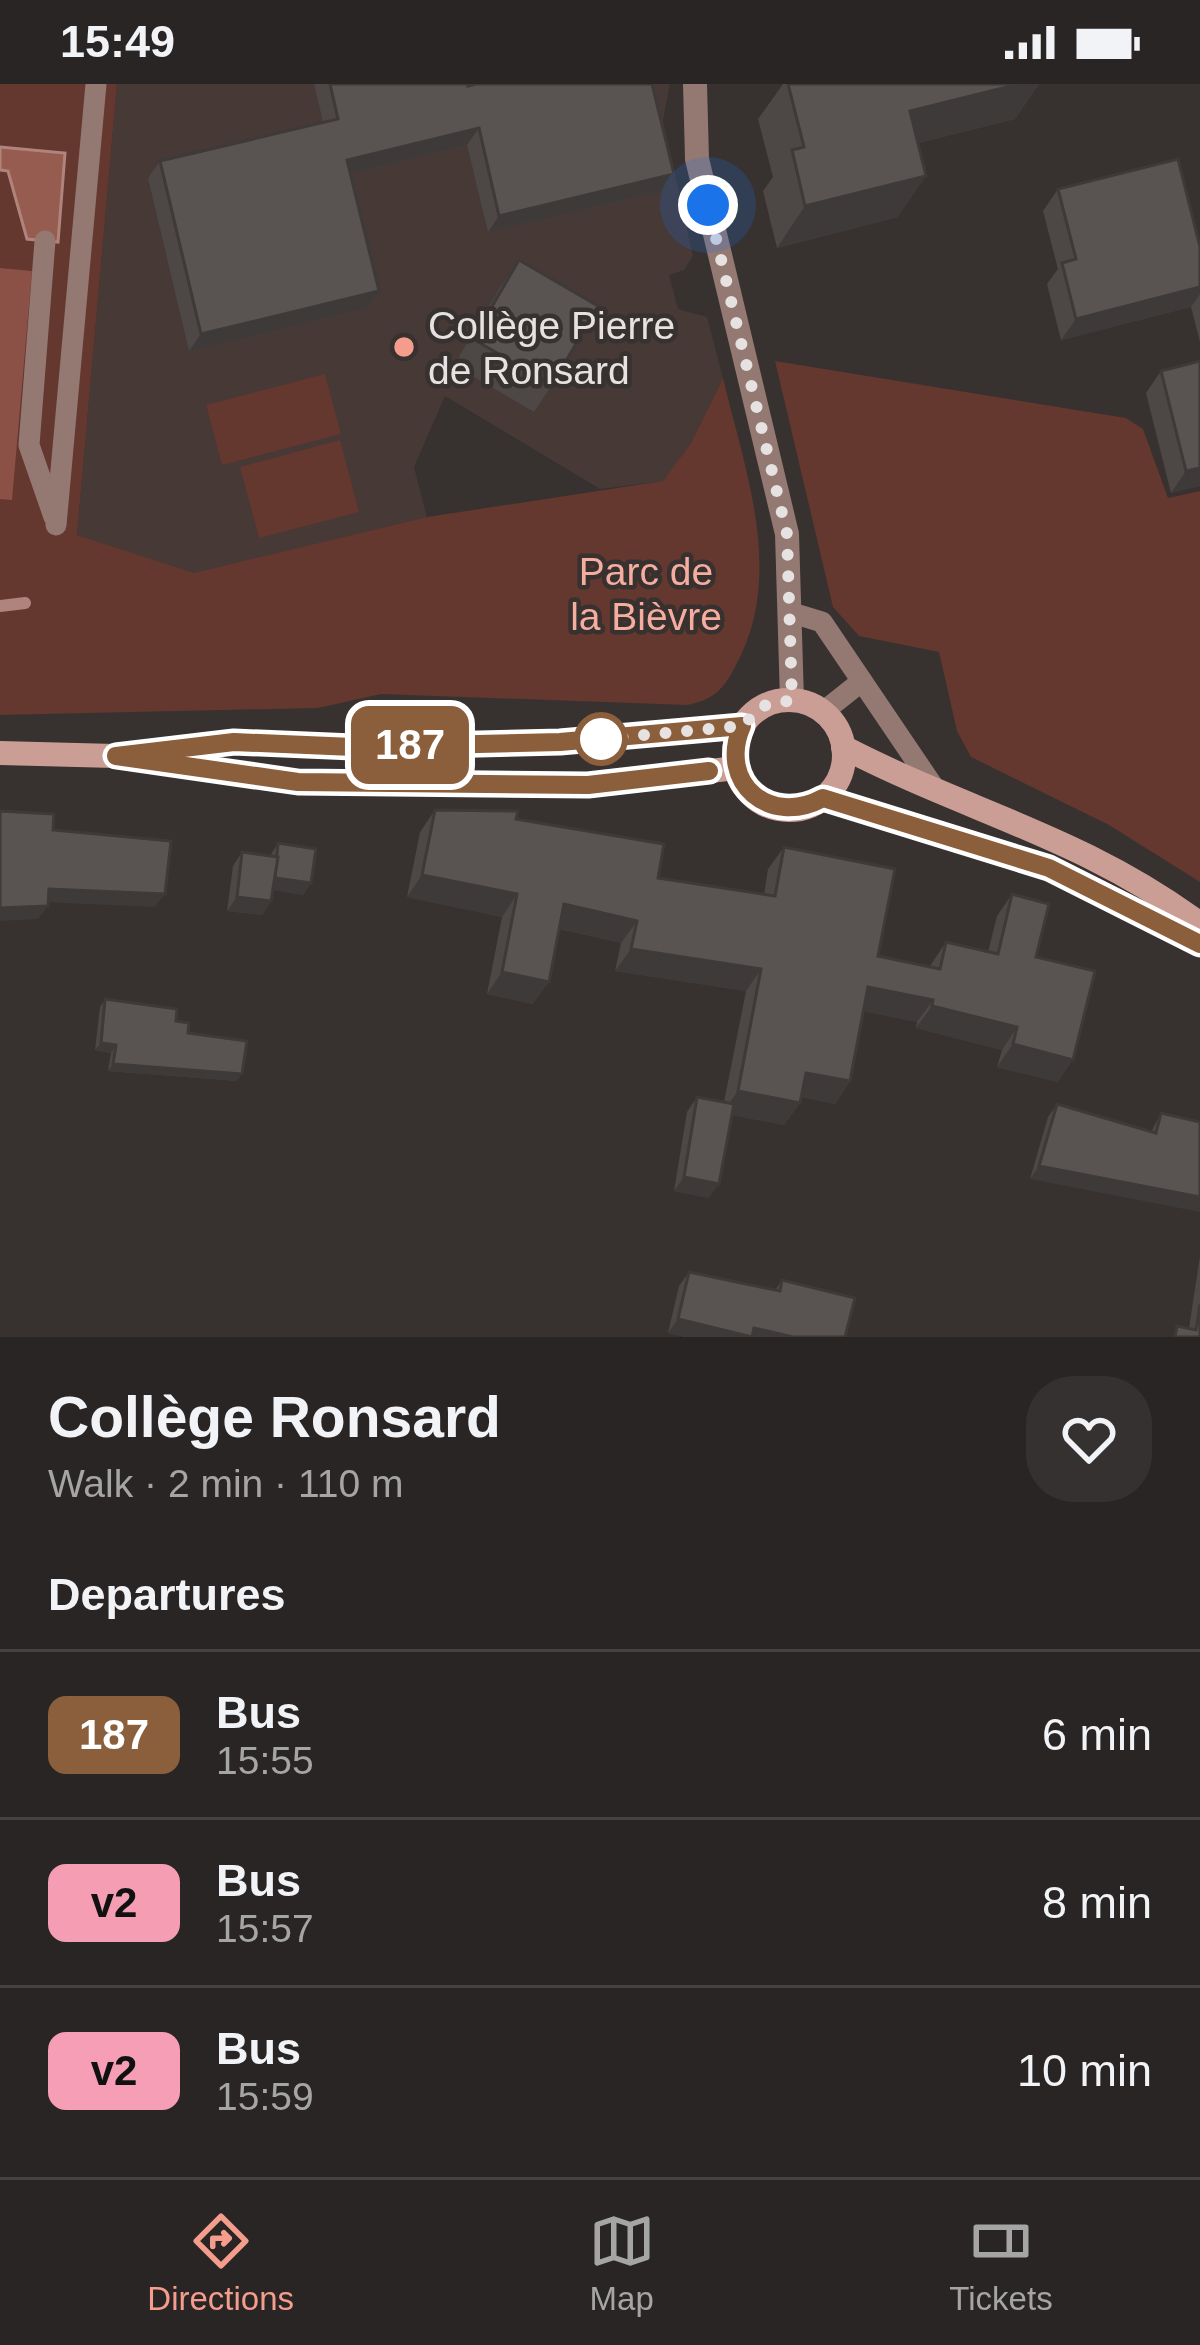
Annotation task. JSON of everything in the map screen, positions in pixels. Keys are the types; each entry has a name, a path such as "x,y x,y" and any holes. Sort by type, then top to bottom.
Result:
{"main road":[{"path":"843,747 840,775 823,798 794,810 764,804 741,783 736,768 742,726 763,706 792,700 823,712 843,747 937,792 1082,849 1130,874 1200,924"},
{"path":"116,756 234,742 353,747 560,742 742,726"},
{"path":"0,753 116,756 322,783 588,785 736,768"},
{"path":"823,798 1049,868 1200,944"}],"street":[{"path":"695,84 697,159 787,534 792,700"}],"lane":[{"path":"46,241 29,445 56,525 96,84"},
{"path":"789,612 821,622 937,792"},
{"path":"823,712 862,681"}],"shaded area":[{"name":"Collège Pierre de Ronsard","path":"117,84 670,84 663,120 693,256 684,270 669,275 678,309 707,317 723,378 691,443 664,481 600,489 445,396 414,467 427,517 194,574 77,535"},
{"path":"0,147 65,153 58,242 27,239 8,171 0,170"},
{"path":"0,268 32,271 12,500 0,499"}],"green space":[{"name":"Parc de la Bièvre","path":"0,84 117,84 77,535 194,573 427,517 663,481 691,443 723,378 750,486 759,560 750,632 721,688 687,705 381,694 318,708 0,715"},
{"name":"Parc de la Bièvre","path":"775,361 1126,418 1143,429 1168,498 1200,491 1200,882 1109,825 971,757 957,731 939,652 859,636 833,607"},
{"path":"325,374 341,434 222,465 206,405"},
{"path":"340,440 359,512 259,538 240,467"}],"building":[{"path":"330,84 652,84 674,174 499,216 479,128 347,160 379,291 201,334 160,161 338,119"},
{"path":"788,84 1019,84 910,111 926,176 805,206 792,150 804,147"},
{"path":"1178,159 1200,247 1200,287 1076,319 1062,263 1076,259 1058,189"},
{"path":"519,260 598,306 552,385 473,339"},
{"path":"1200,361 1200,468 1186,471 1161,371"},
{"path":"435,810 518,811 516,819 664,844 658,878 775,896 784,847 895,869 878,956 940,969 946,942 998,954 1012,894 1049,904 1036,957 1095,971 1073,1060 1013,1044 1017,1027 932,1006 933,1000 868,987 850,1081 806,1073 800,1103 738,1091 761,969 631,949 637,921 564,904 549,982 502,972 517,894 422,875"},
{"path":"0,811 54,814 53,830 171,841 165,894 49,889 48,906 0,908"},
{"path":"278,843 316,849 311,883 275,878"},
{"path":"242,852 278,857 271,901 237,897"},
{"path":"105,999 177,1009 176,1021 189,1023 188,1033 247,1041 242,1074 113,1064 116,1045 101,1043"},
{"path":"697,1097 734,1104 719,1184 684,1177"},
{"path":"1057,1104 1156,1133 1161,1113 1200,1122 1200,1197 1039,1166"},
{"path":"689,1272 780,1291 782,1280 855,1298 845,1337 793,1337 754,1328 752,1337 678,1319"},
{"path":"1200,1304 1200,1337 1175,1337 1177,1326 1196,1330"}],"waterway":[{"path":"0,606 25,603"}],"bus line":[{"name":"187","path":"709,771 588,785 298,782 116,756 234,742 353,747 560,742 742,726 734,754 736,768 741,783 764,804 794,810 823,798 1049,868 1200,944"}],"place":[{"name":"Collège Pierre de Ronsard","path":"404,347"}],"route":[{"path":"601,739 742,726 763,706 792,700 787,534 708,205"}]}
